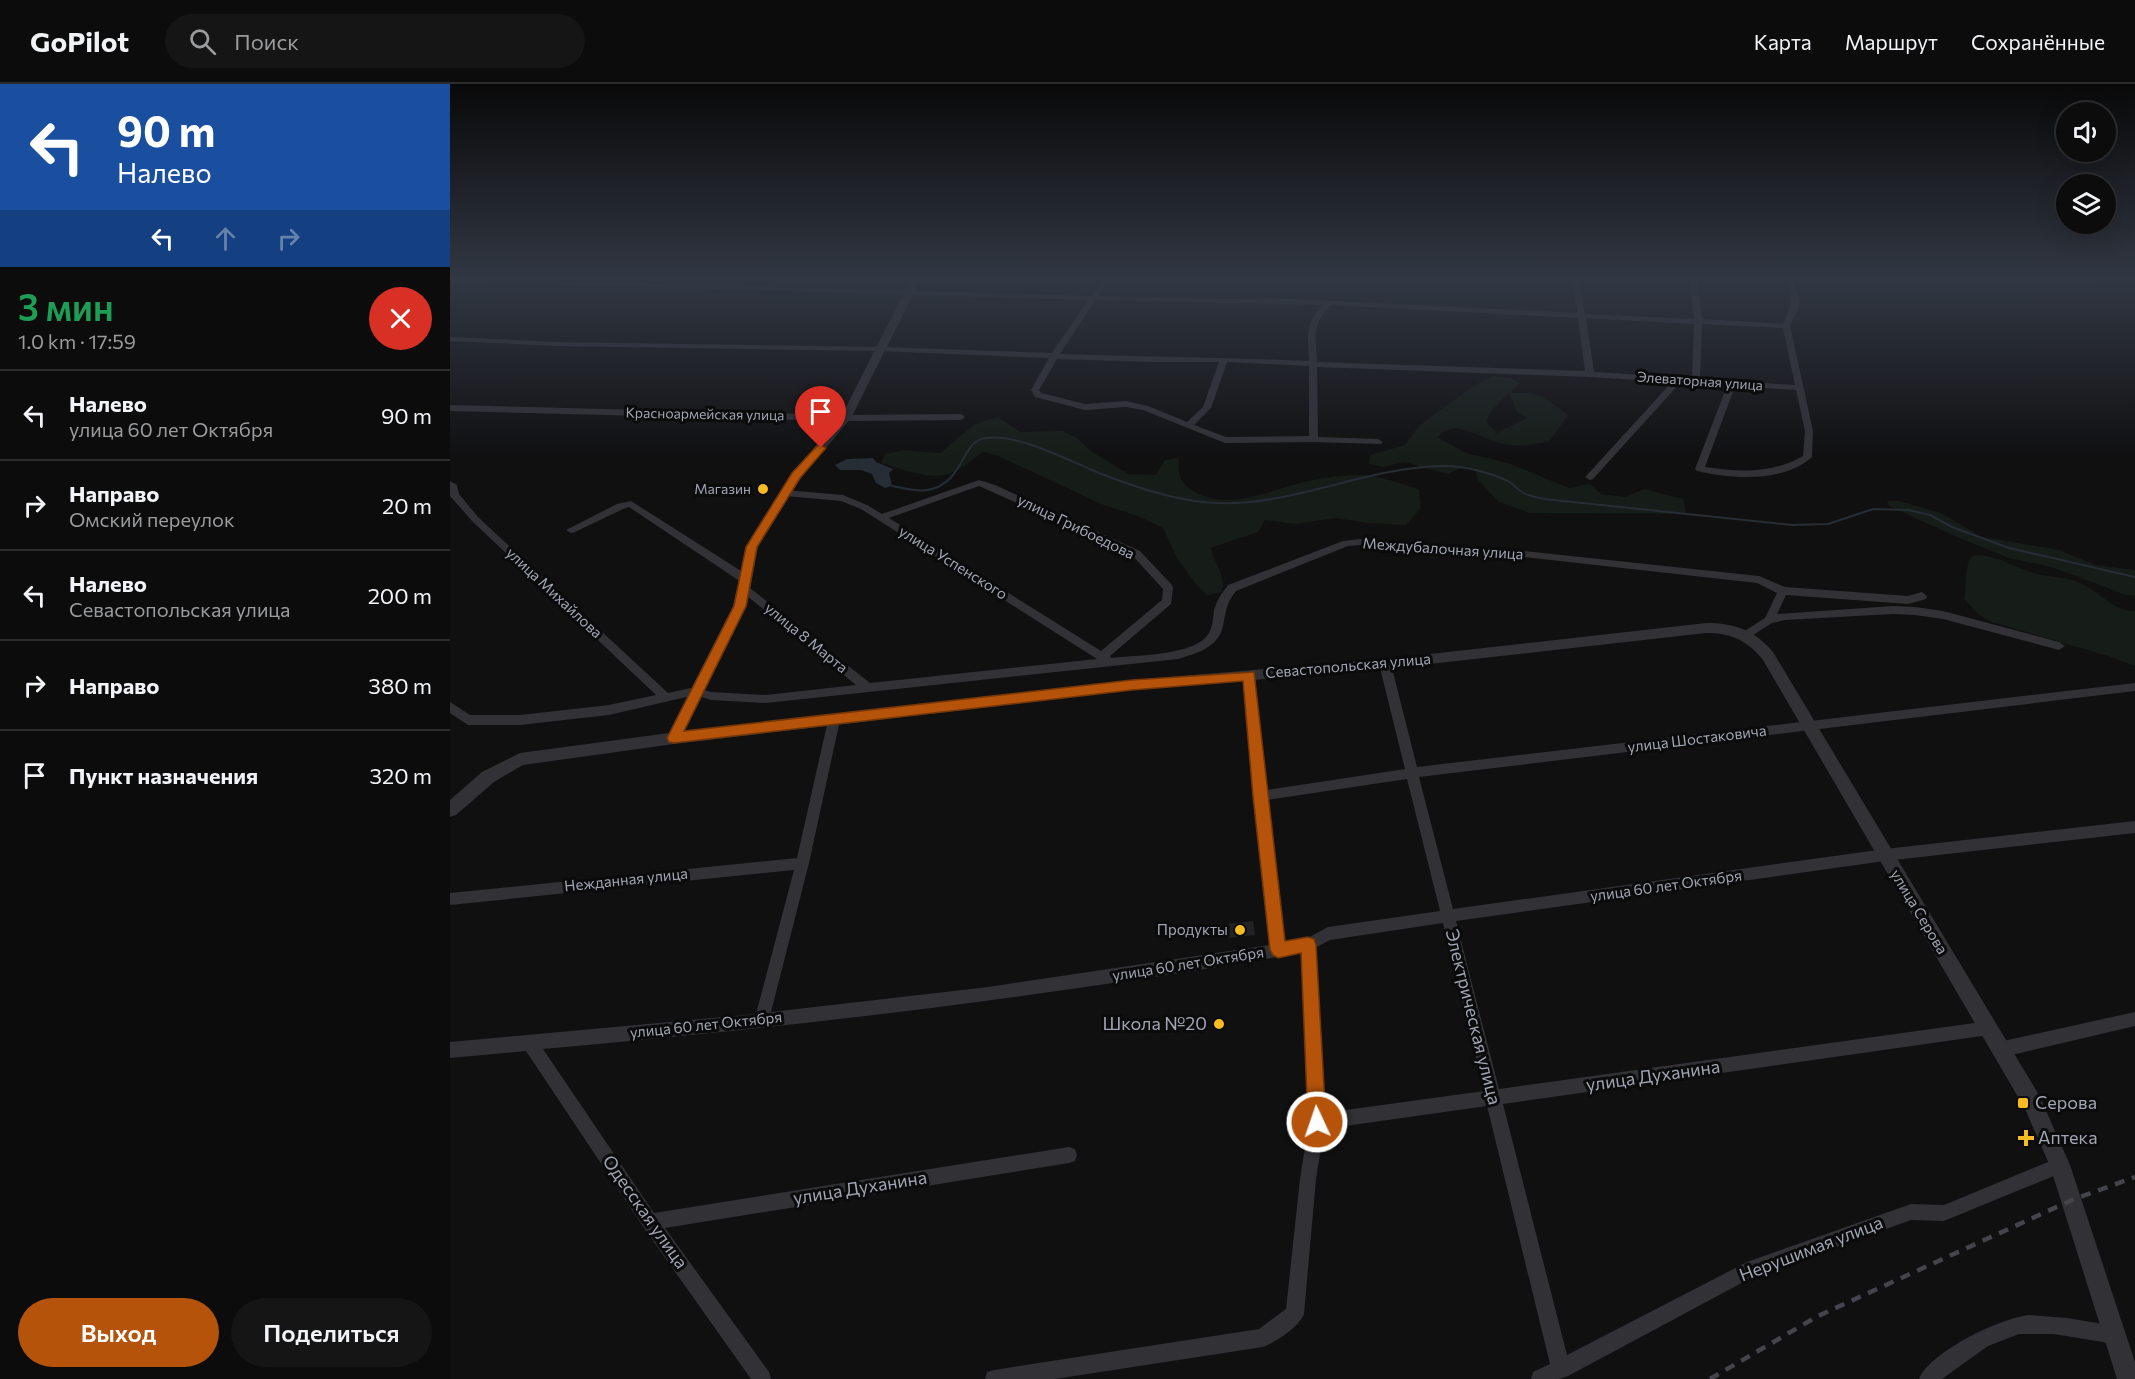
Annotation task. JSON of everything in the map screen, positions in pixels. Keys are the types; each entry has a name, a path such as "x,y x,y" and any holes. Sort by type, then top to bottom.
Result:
{"street":[{"path":"674,738 740,606 752,547 796,476 846,418 887,337"},
{"path":"1067,337 1035,390 1038,394 1085,407 1126,404 1145,408 1190,424 1214,437 1225,440 1314,439 1378,442"},
{"path":"1313,337 1314,439"},
{"path":"1585,337 1590,374"},
{"path":"1696,381 1697,337"},
{"path":"1732,383 1700,469 1734,474 1765,473 1780,470 1807,457 1809,431 1788,337"},
{"name":"Элеваторная улица","path":"450,339 556,344 881,349 1053,358 1155,360 1224,358 1314,364 1590,374 1799,388"},
{"path":"1190,424 1207,408 1224,358"},
{"path":"1590,477 1678,380"},
{"name":"Красноармейская улица","path":"450,408 846,418 961,417"},
{"name":"улица Грибоедова","path":"882,518 979,483 1136,553 1168,588 1167,600 1106,660"},
{"name":"улица Михайлова","path":"450,484 454,487 454,495 474,519 666,698"},
{"name":"улица Успенского","path":"785,493 843,498 864,507 1106,660"},
{"name":"улица 8 Марта","path":"570,530 620,506 631,504 745,584 868,688"},
{"name":"Междубалочная улица","path":"1106,660 1178,654 1205,646 1216,632 1224,600 1232,588 1347,543 1361,542 1518,553 1759,580 1783,591"},
{"path":"1769,620 1783,591 1908,600 1922,596"},
{"path":"1747,635 1769,620 1785,616 1915,611 1943,615 2059,646"},
{"name":"Севастопольская улица","path":"450,810 488,777 520,759 674,738 1132,685 1385,664 1706,628 1729,628 1747,635"},
{"name":"улица Серова","path":"1747,635 1768,656 2003,1049 2032,1102 2060,1165 2129,1379"},
{"path":"450,722 520,720 609,710 695,692 711,696 766,699 1106,660"},
{"name":"Электрическая улица","path":"1385,664 1561,1369"},
{"path":"1249,676 1278,950"},
{"name":"улица Шостаковича","path":"1260,796 1412,773 2135,687"},
{"path":"450,707 468,720"},
{"path":"762,1020 802,863 834,720"},
{"name":"улица 60 лет Октября","path":"450,1050 883,1007 1120,975 1278,950 1308,945 1329,934 1448,916 1885,855 2135,827"},
{"name":"Нежданная улица","path":"450,899 802,863"},
{"path":"994,1379 1263,1338 1295,1314 1308,1179 1317,1122 1308,945"},
{"path":"2003,1049 2135,1019"},
{"name":"улица Духанина","path":"1317,1122 1989,1028"},
{"name":"Одесская улица","path":"531,1043 651,1222 762,1379"},
{"name":"улица Духанина","path":"651,1222 1069,1155"},
{"name":"Нерушимая улица","path":"1540,1379 1747,1271 1911,1212 1944,1213 2060,1165"},
{"path":"1928,1379 1978,1343 2001,1330 2019,1325 2036,1324 2115,1335"}],"shaded area":[{"path":"1493,376 1511,378 1520,383 1510,393 1528,393 1542,397 1568,415 1549,442 1514,446 1460,429 1444,431 1437,437 1466,453 1508,463 1569,488 1590,484 1601,494 1625,497 1644,489 1683,499 1686,514 1530,513 1499,502 1478,480 1475,471 1467,466 1447,474 1405,462 1382,467 1369,464 1370,455 1405,445 1419,426 1473,386","holes":["1509,393 1517,412 1527,418 1497,433 1486,422 1490,412"]},
{"path":"998,417 1020,432 1062,431 1077,438 1092,452 1129,474 1156,475 1165,460 1179,458 1180,476 1185,484 1193,491 1211,498 1236,500 1319,479 1364,475 1388,479 1419,489 1421,508 1406,525 1335,518 1296,524 1265,520 1258,532 1211,548 1223,580 1223,586 1221,592 1207,595 1177,558 1163,528 1138,516 1101,504 996,455 983,452 951,473 933,476 881,463 885,454 903,450 940,453 975,424"},
{"path":"873,458 876,462 893,469 889,473 892,486 885,488 876,483 872,474 861,470 840,470 835,465 847,459"},
{"path":"1887,501 1899,501 1941,513 1982,537 2059,550 2096,565 2135,570 2135,596 2126,595 2052,567 2009,558 1889,506"},
{"path":"1978,555 2000,560 2036,574 2078,582 2113,605 2128,611 2135,611 2135,666 1992,622 1979,615 1964,599 1969,561 1972,556"}],"building":[{"name":"Продукты","path":"1253,921 1255,935 1227,938 1226,924"}],"waterway":[{"path":"892,486 910,490 928,490 940,486 956,471 972,446 986,438 1014,440 1028,444 1110,477 1158,493 1195,501 1227,503 1289,496 1383,473 1414,468 1453,466 1494,475 1508,481 1524,493 1544,499 1792,525 1828,524 1873,509 1908,510 1930,515 1952,527 2009,548 2135,577"}],"railway":[{"path":"1710,1379 1818,1316 2072,1200 2135,1177"}],"place":[{"name":"Магазин","path":"763,489"},
{"name":"Продукты","path":"1240,930"},
{"name":"Школа №20","path":"1219,1024"},
{"name":"Серова","path":"2023,1103"},
{"name":"Аптека","path":"2026,1138"}],"route":[{"path":"821,448 796,476 752,547 740,606 674,738 1132,685 1249,676 1278,950 1308,945 1317,1122"}]}
